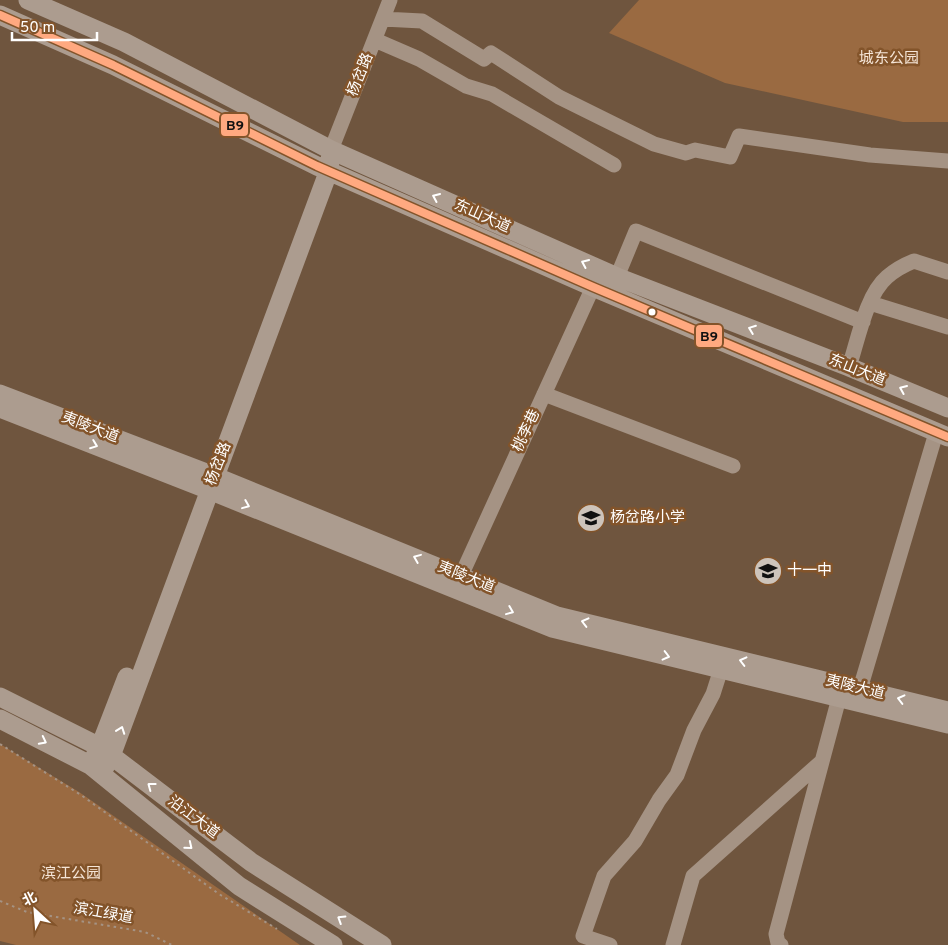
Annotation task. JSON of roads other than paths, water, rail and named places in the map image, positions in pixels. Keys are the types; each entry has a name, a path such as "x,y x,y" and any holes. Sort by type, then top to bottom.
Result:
{"main road":[{"name":"东山大道","path":"28,0 124,42 331,150 617,277 849,367 948,408"},
{"name":"东山大道","path":"0,15 113,65 323,168 593,287 942,435"},
{"name":"杨岔路","path":"95,770 106,751 331,150"},
{"name":"夷陵大道","path":"0,394 552,628 948,724"},
{"name":"夷陵大道","path":"0,408 207,481 461,576 556,616 948,711"},
{"name":"沿江大道","path":"0,697 106,751 251,862 382,945"},
{"name":"沿江大道","path":"0,719 95,770 239,886 333,945"}],"street":[{"name":"杨岔路","path":"331,150 390,0"},
{"path":"383,19 422,21 484,59 491,53 559,97 654,144 686,152 695,150 730,157 738,136 870,156 948,161"},
{"path":"375,40 419,59 466,86 492,94 614,164"},
{"path":"617,277 636,231 863,322"},
{"path":"849,367 874,292 886,278 901,266 914,261 948,272"},
{"name":"桃李巷","path":"461,576 593,287"},
{"path":"870,303 948,327"},
{"path":"544,394 732,466"},
{"path":"860,689 942,435"},
{"path":"610,945 583,936 604,876 635,841 659,800 678,775 694,730 713,694 721,669"},
{"path":"781,945 778,943 776,934 838,698"},
{"path":"673,945 693,876 822,762"}],"place":[{"name":"杨岔路小学","path":"591,518"},
{"name":"十一中","path":"768,571"}],"park label":[{"name":"城东公园","path":"889,59"},
{"name":"滨江公园","path":"71,874"}]}
